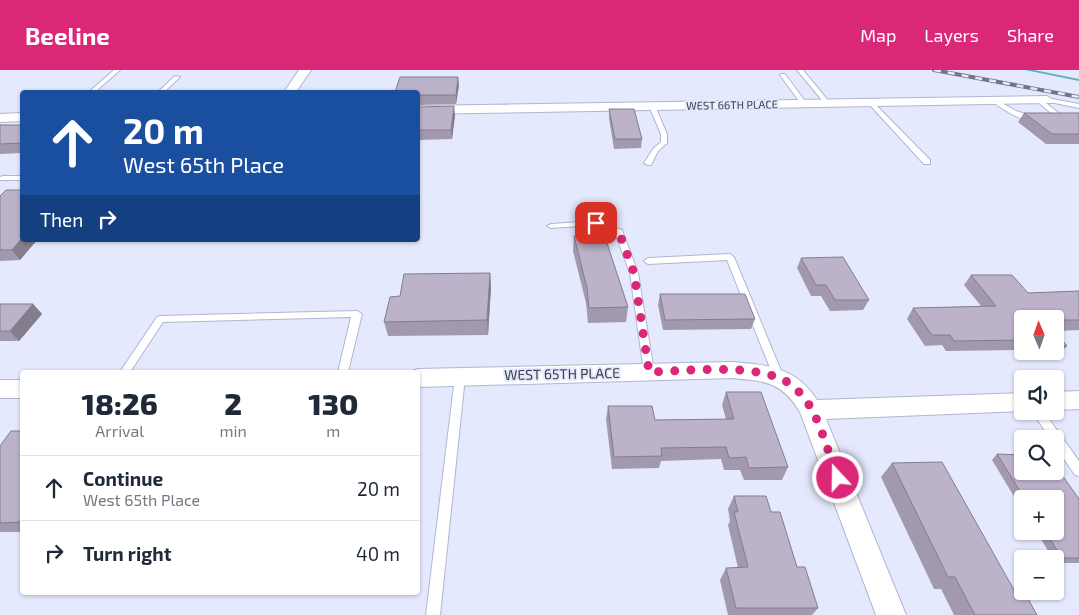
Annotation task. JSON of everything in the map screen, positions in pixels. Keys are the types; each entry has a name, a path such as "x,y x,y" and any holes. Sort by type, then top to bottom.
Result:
{"street":[{"path":"291,90 305,70"},
{"name":"WEST 66TH PLACE","path":"420,110 1044,100"},
{"path":"0,118 20,117"},
{"name":"WEST 65TH PLACE","path":"420,378 732,370 761,373 779,378 792,385 812,410 891,615"},
{"path":"0,390 20,389"},
{"path":"1064,401 1079,400"},
{"path":"812,410 1014,402"}],"lane":[{"path":"94,90 117,70"},
{"path":"800,70 828,104"},
{"path":"784,75 804,104"},
{"path":"164,90 177,77"},
{"path":"995,101 1011,112 1027,118 1048,119 1058,115 1044,100"},
{"path":"1044,100 1079,106"},
{"path":"871,103 927,162"},
{"path":"648,163 654,150 664,143 664,134 652,106"},
{"path":"3,178 20,178"},
{"path":"551,226 596,223 619,232 634,273 649,372"},
{"path":"648,261 730,257 779,378"},
{"path":"126,370 160,319 357,314 343,370"},
{"path":"433,615 460,377"},
{"path":"1043,420 1079,471"}],"building":[{"path":"400,77 458,77 456,95 420,95 420,90 396,90"},
{"path":"454,106 451,130 420,130 420,107"},
{"path":"609,109 634,109 642,139 615,139"},
{"path":"1024,113 1079,113 1079,134 1052,134"},
{"path":"0,125 20,125 20,143 0,144"},
{"path":"6,190 20,190 20,240 12,250 0,250 0,196"},
{"path":"604,234 628,307 589,308 587,288 574,236"},
{"path":"843,257 869,300 835,300 826,285 816,285 801,258"},
{"path":"490,273 487,320 384,322 390,297 400,296 404,274"},
{"path":"971,275 1012,275 1028,293 1079,291 1079,320 1064,320 1064,310 1014,310 1014,340 954,341 950,335 932,335 913,308 996,306"},
{"path":"660,294 745,294 755,319 665,320"},
{"path":"0,304 33,304 10,331 0,331"},
{"path":"726,392 761,392 788,467 749,468 746,457 729,458 726,447 661,448 662,456 614,457 608,406 652,406 655,420 734,419"},
{"path":"11,431 20,431 20,522 0,523 0,446"},
{"path":"997,454 1014,455 1014,480 1064,480 1064,478 1079,499 1079,558 1064,558 1064,550 1057,550 1051,540 1064,540 1064,490 1019,490"},
{"path":"942,462 1014,590 1014,600 1029,600 1037,615 975,615 955,577 948,577 892,463"},
{"path":"734,496 766,496 771,512 780,512 797,567 805,567 818,608 736,608 726,568 748,567 734,512 738,512"}],"waterway":[{"path":"1027,70 1079,80"}],"railway":[{"path":"934,70 1079,97"}],"route":[{"path":"596,223 619,232 634,273 649,372 732,370 761,373 779,378 792,385 812,410 838,478"}]}
